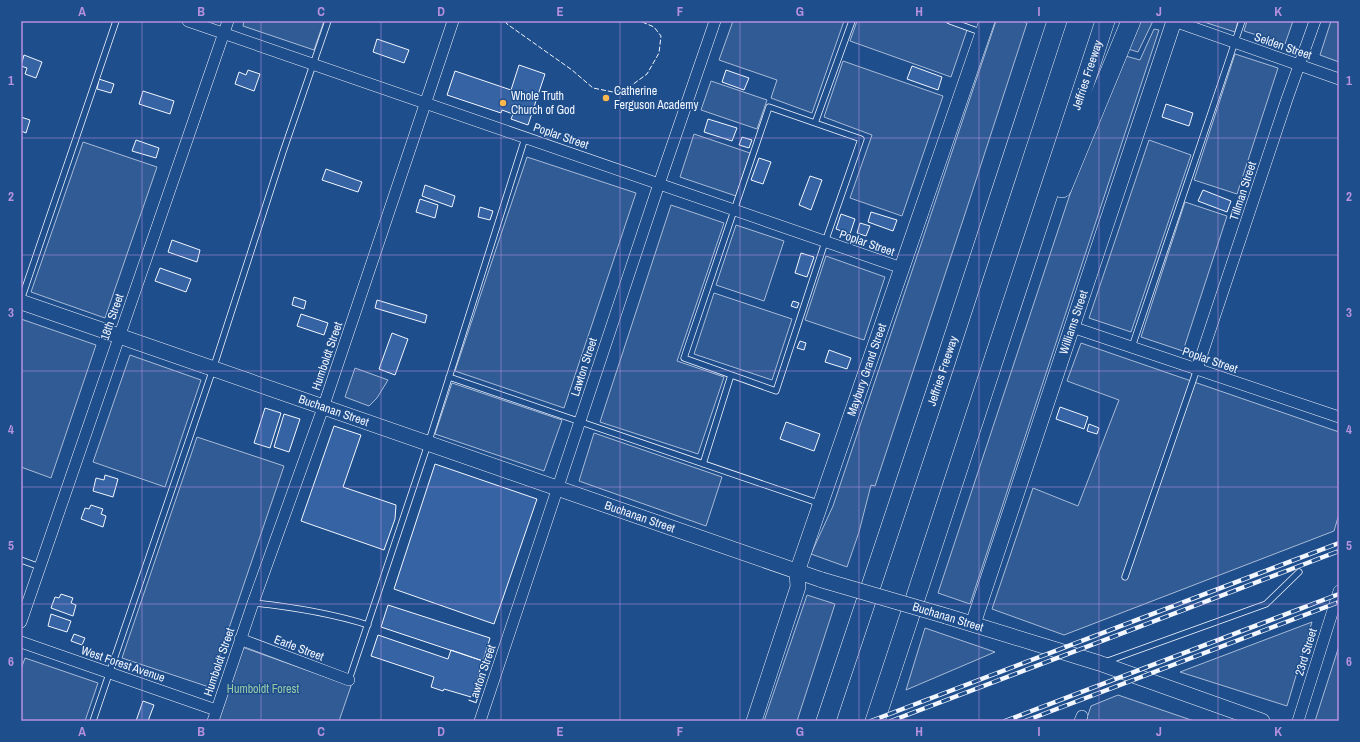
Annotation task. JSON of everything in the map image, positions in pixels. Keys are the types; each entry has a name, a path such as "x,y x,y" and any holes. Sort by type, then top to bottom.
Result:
{"highway":[{"name":"Jeffries Freeway","path":"826,721 1057,21"},
{"name":"Jeffries Freeway","path":"875,721 1106,21"},
{"path":"1002,334 1131,21"}],"street":[{"name":"Poplar Street","path":"188,21 902,268"},
{"name":"18th Street","path":"21,622 228,21"},
{"name":"Humboldt Street","path":"213,721 240,639 323,408 453,21"},
{"name":"Lawton Street","path":"480,721 659,184 715,21"},
{"name":"Selden Street","path":"1174,21 1339,79"},
{"name":"Williams Street","path":"973,624 1174,21"},
{"name":"Tillman Street","path":"1197,369 1315,21"},
{"name":"Maybury Grand Street","path":"754,721 798,587 797,572 985,27"},
{"name":"Buchanan Street","path":"21,302 323,408 558,487 797,572 973,624 1099,664 1262,721"},
{"name":"Poplar Street","path":"1072,327 1339,417"},
{"name":"23rd Street","path":"1298,721 1339,591"},
{"name":"Earle Street","path":"240,639 349,680"},
{"name":"West Forest Avenue","path":"21,642 216,710"}],"lane":[{"path":"21,302 116,21"},
{"path":"93,721 213,369 283,152 328,21"},
{"path":"815,123 852,21"},
{"path":"950,21 985,27"},
{"path":"1132,347 1242,21"},
{"path":"769,107 861,139 776,391 684,358 735,210 769,107"},
{"path":"349,680 428,444 525,138"},
{"path":"1125,577 1197,369"},
{"path":"703,464 731,375"},
{"path":"449,377 821,504"},
{"path":"21,560 40,567"},
{"path":"1099,664 1266,604 1299,572"},
{"path":"253,603 284,606 343,617 368,624"}],"shaded area":[{"path":"244,21 324,21 314,50 243,26"},
{"path":"733,21 844,21 812,113 771,98 777,80 719,60"},
{"path":"857,21 942,21 967,30 951,77 850,41"},
{"path":"996,21 1022,21 1027,23 875,486 871,485 859,532 847,567 811,554 833,506"},
{"path":"1136,21 1153,21 1138,52 1125,48"},
{"path":"1201,21 1238,21 1235,32"},
{"path":"1247,21 1293,21 1285,44 1244,31"},
{"path":"1331,21 1339,21 1339,62 1320,55"},
{"path":"1154,29 1159,30 970,604 938,593 1077,173 1122,55 1140,60"},
{"path":"1235,54 1278,68 1237,194 1194,180"},
{"path":"843,61 943,96 902,216 850,198 872,135 824,117"},
{"path":"711,81 767,100 757,129 701,110"},
{"path":"694,134 750,153 736,196 680,177"},
{"path":"1149,140 1191,155 1131,332 1089,318"},
{"path":"83,142 157,167 105,318 31,292"},
{"path":"527,157 636,193 564,408 455,371"},
{"path":"1185,202 1227,216 1183,351 1141,337"},
{"path":"671,205 724,223 677,361 724,377 698,454 600,422"},
{"path":"736,225 784,241 764,301 716,285"},
{"path":"826,256 885,277 864,340 805,320"},
{"path":"714,293 792,319 772,380 694,354"},
{"path":"21,319 96,345 51,478 21,467"},
{"path":"1081,343 1339,432 1339,514 1334,531 1064,635 992,609 1033,488 1078,506 1119,400 1067,381"},
{"path":"130,355 201,380 165,487 93,462"},
{"path":"355,368 388,380 377,398 369,406 345,397"},
{"path":"452,383 562,420 544,471 435,434"},
{"path":"594,433 722,477 706,526 579,481"},
{"path":"197,437 284,466 209,687 122,658"},
{"path":"807,595 835,604 797,721 764,721"},
{"path":"1312,622 1287,706 1180,672"},
{"path":"925,628 995,652 906,690"},
{"path":"1339,646 1339,721 1315,721"},
{"name":"Humboldt Forest","path":"242,647 351,686 339,721 216,721"},
{"path":"25,658 98,683 85,721 21,721 21,669"},
{"path":"1118,695 1194,721 1086,721 1091,706"}],"building":[{"path":"377,39 409,50 404,63 373,52"},
{"path":"24,55 42,62 36,78 25,74 27,68 21,66"},
{"name":"Whole Truth Church of God","path":"519,65 545,74 528,125 511,119 513,114 502,110 501,113 447,95 455,71 511,90"},
{"path":"912,66 942,77 938,90 907,79"},
{"path":"248,70 260,74 254,91 235,84 239,72 246,75"},
{"path":"726,70 749,78 744,90 722,82"},
{"path":"99,79 114,84 111,93 97,89"},
{"path":"143,91 174,101 170,114 139,104"},
{"path":"1166,104 1193,113 1189,126 1162,117"},
{"path":"21,117 30,120 26,133 21,131"},
{"path":"708,119 737,128 732,141 704,132"},
{"path":"742,137 752,140 749,148 739,145"},
{"path":"136,140 159,148 156,158 132,151"},
{"path":"759,158 771,162 763,184 751,180"},
{"path":"326,169 362,182 358,192 322,180"},
{"path":"810,176 822,180 811,210 799,205"},
{"path":"425,185 455,196 452,207 422,196"},
{"path":"1203,190 1231,201 1227,212 1198,201"},
{"path":"420,199 438,205 435,218 416,212"},
{"path":"480,207 493,211 490,220 478,217"},
{"path":"871,212 897,220 893,231 868,222"},
{"path":"841,214 855,219 850,234 836,229"},
{"path":"860,223 870,226 866,236 857,233"},
{"path":"172,240 200,250 197,262 168,252"},
{"path":"801,253 814,257 807,277 795,273"},
{"path":"160,268 191,279 186,292 155,281"},
{"path":"294,297 306,301 304,309 292,305"},
{"path":"377,300 427,315 425,323 375,308"},
{"path":"793,301 799,303 797,308 791,306"},
{"path":"301,314 328,323 324,335 297,326"},
{"path":"392,333 408,339 395,375 379,369"},
{"path":"800,341 806,343 804,350 797,348"},
{"path":"829,350 851,358 847,369 825,362"},
{"path":"1060,407 1088,417 1084,429 1056,419"},
{"path":"265,408 281,413 270,448 254,443"},
{"path":"284,414 300,419 289,452 274,447"},
{"path":"786,422 820,434 814,451 780,439"},
{"path":"1089,424 1099,428 1097,434 1087,431"},
{"path":"334,426 361,435 343,487 396,505 395,519 384,550 301,521"},
{"path":"435,464 537,499 494,624 394,589"},
{"path":"105,475 118,479 113,497 93,491 96,478 104,480"},
{"path":"91,505 103,509 101,514 106,516 103,527 81,519 85,508 89,509"},
{"path":"61,594 73,598 71,603 76,605 73,616 51,608 55,597 59,598"},
{"path":"388,605 490,638 483,661 381,627"},
{"path":"51,614 71,621 67,632 48,626"},
{"path":"74,634 85,638 82,645 71,641"},
{"path":"378,635 448,659 451,650 483,661 471,697 444,689 443,691 431,687 434,677 371,656"},
{"path":"143,701 154,705 148,721 136,721"}],"railway":[{"path":"871,721 1339,543"},
{"path":"891,721 1339,551"},
{"path":"1005,721 1339,594"},
{"path":"1025,721 1339,602"}],"fence":[{"path":"505,21 507,24 572,70 593,88 613,92 628,88 647,74 659,53 661,36 654,27 640,21"}],"place":[{"name":"Catherine Ferguson Academy","path":"606,98"},
{"name":"Whole Truth Church of God","path":"503,103"}]}
